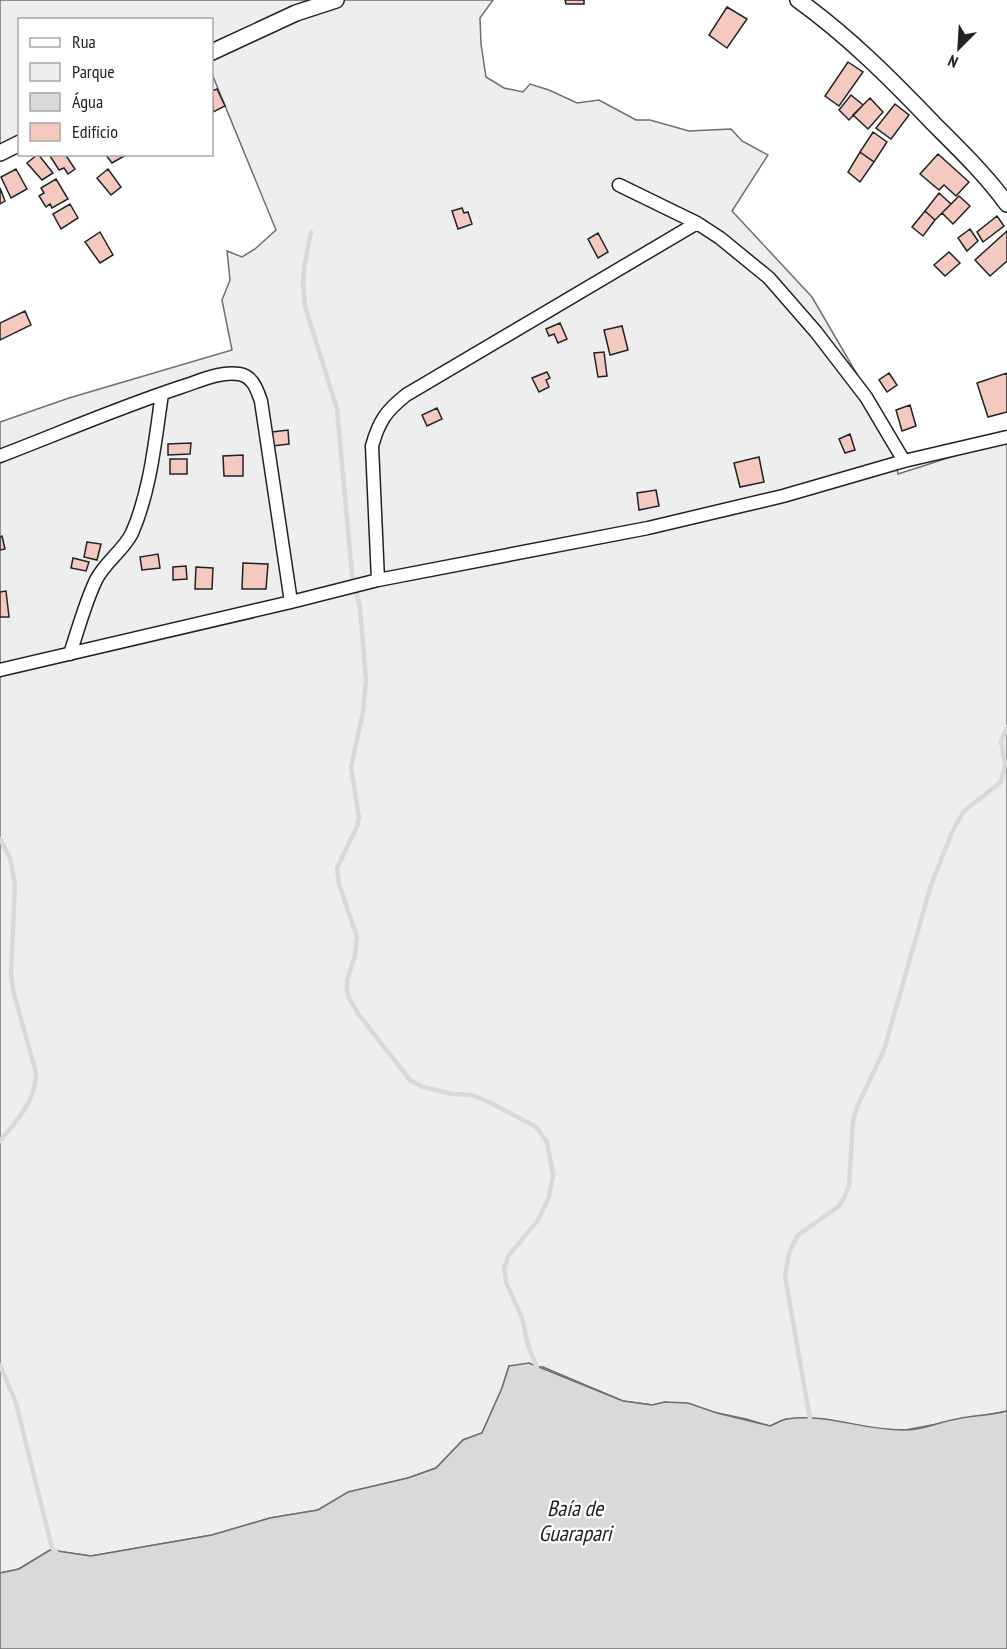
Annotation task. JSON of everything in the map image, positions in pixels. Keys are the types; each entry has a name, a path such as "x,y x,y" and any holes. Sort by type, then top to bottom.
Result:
{"street":[{"path":"213,52 296,13 336,0"},
{"path":"798,0 834,26 900,88 991,182 1007,204"},
{"path":"0,153 18,144"},
{"path":"619,185 697,223 720,238 769,278 816,332 867,397 904,461"},
{"path":"378,580 372,446 378,426 388,410 406,394 697,223"},
{"path":"0,456 221,374 246,376 253,382 261,401 291,602"},
{"path":"70,654 96,580 131,533 148,485 162,394"},
{"path":"0,670 378,580 648,528 783,495 904,461 1007,437"}],"green space":[{"path":"0,0 493,0 480,18 481,44 486,77 504,88 523,92 530,84 577,103 599,100 636,120 650,120 689,131 731,129 742,141 768,155 732,211 812,297 868,393 892,444 898,474 1007,439 1007,1411 905,1430 879,1429 822,1419 786,1419 770,1426 665,1402 653,1405 623,1401 543,1367 509,1366 482,1433 463,1440 436,1468 408,1478 349,1492 318,1510 270,1518 212,1535 91,1556 50,1550 19,1569 0,1573 0,422 69,398 232,350 222,300 230,280 227,251 242,257 255,249 276,230 213,76 213,18 18,18 18,139 0,148"}],"water":[{"name":"Baía de Guarapari","path":"529,1363 623,1401 652,1405 665,1402 688,1403 770,1426 785,1420 816,1418 909,1430 950,1420 1007,1411 1007,1649 0,1649 0,1573 19,1569 50,1550 91,1556 212,1535 270,1518 318,1510 348,1492 408,1478 436,1468 463,1440 482,1433 509,1366"}],"building":[{"path":"565,0 584,0 584,4 566,4"},
{"path":"727,7 747,19 727,48 709,35"},
{"path":"848,62 863,72 839,106 825,96"},
{"path":"217,89 225,106 213,112 213,91"},
{"path":"851,95 863,105 849,120 839,110"},
{"path":"870,98 883,112 868,129 853,115"},
{"path":"895,104 909,115 891,139 876,128"},
{"path":"873,132 887,142 874,162 860,152"},
{"path":"860,152 874,162 860,182 848,172"},
{"path":"938,154 969,182 956,196 944,185 939,190 920,174"},
{"path":"36,156 40,156 53,173 42,180 27,163"},
{"path":"50,156 66,156 75,169 68,174 64,168 59,170"},
{"path":"107,156 124,156 112,163"},
{"path":"16,169 27,189 11,198 1,177"},
{"path":"108,169 121,187 111,195 97,178"},
{"path":"56,179 68,199 52,208 50,204 46,207 39,196 44,193 41,188"},
{"path":"0,188 5,201 0,204"},
{"path":"939,193 951,204 935,220 925,211"},
{"path":"959,196 970,206 953,224 942,213"},
{"path":"70,204 78,218 61,229 53,214"},
{"path":"462,208 464,213 468,212 472,224 458,229 452,211"},
{"path":"925,211 935,220 923,236 912,227"},
{"path":"997,216 1004,226 983,242 977,232"},
{"path":"970,229 978,241 967,251 958,238"},
{"path":"1007,231 1007,261 990,276 975,260"},
{"path":"100,232 113,255 100,263 85,242"},
{"path":"598,233 608,252 598,258 588,239"},
{"path":"949,252 960,263 945,276 934,265"},
{"path":"25,311 31,325 0,340 0,323"},
{"path":"560,323 567,339 558,343 554,334 549,336 546,329"},
{"path":"622,326 628,350 610,355 604,330"},
{"path":"604,352 607,376 598,377 594,353"},
{"path":"547,372 550,378 546,380 549,387 539,392 532,378"},
{"path":"889,373 897,385 887,392 879,380"},
{"path":"1007,373 1007,412 988,417 977,383"},
{"path":"910,405 916,426 902,431 896,410"},
{"path":"437,408 442,419 427,426 422,415"},
{"path":"288,430 289,444 273,446 272,432"},
{"path":"850,434 855,450 845,453 839,439"},
{"path":"191,443 190,454 168,455 168,444"},
{"path":"243,455 243,476 224,476 223,456"},
{"path":"759,457 764,482 740,487 734,463"},
{"path":"170,459 187,459 187,474 170,474"},
{"path":"656,490 659,506 639,510 637,493"},
{"path":"2,536 5,549 0,550 0,537"},
{"path":"87,542 101,544 97,560 84,557"},
{"path":"158,554 160,568 142,570 140,557"},
{"path":"73,558 89,562 86,571 71,568"},
{"path":"243,563 268,564 266,589 242,589"},
{"path":"186,566 187,579 173,580 173,567"},
{"path":"196,567 213,568 212,589 195,589"},
{"path":"6,591 9,617 0,617 0,592"}],"waterway":[{"path":"311,232 304,268 305,306 337,409 352,574 360,608 366,680 363,712 351,767 359,818 337,868 339,884 357,937 355,955 347,980 347,991 359,1015 410,1080 423,1087 452,1094 472,1095 491,1103 536,1127 547,1142 553,1175 549,1197 538,1220 509,1255 504,1268 506,1282 522,1318 528,1345 537,1368"},
{"path":"809,1422 785,1276 789,1253 797,1236 839,1206 849,1186 853,1121 857,1107 884,1050 931,885 952,832 964,811 1001,782 1005,764 1001,741 1007,727"},
{"path":"0,839 10,858 15,884 11,974 13,990 36,1073 29,1101 19,1118 0,1141"},
{"path":"0,1365 16,1403 52,1548 57,1553"}]}
